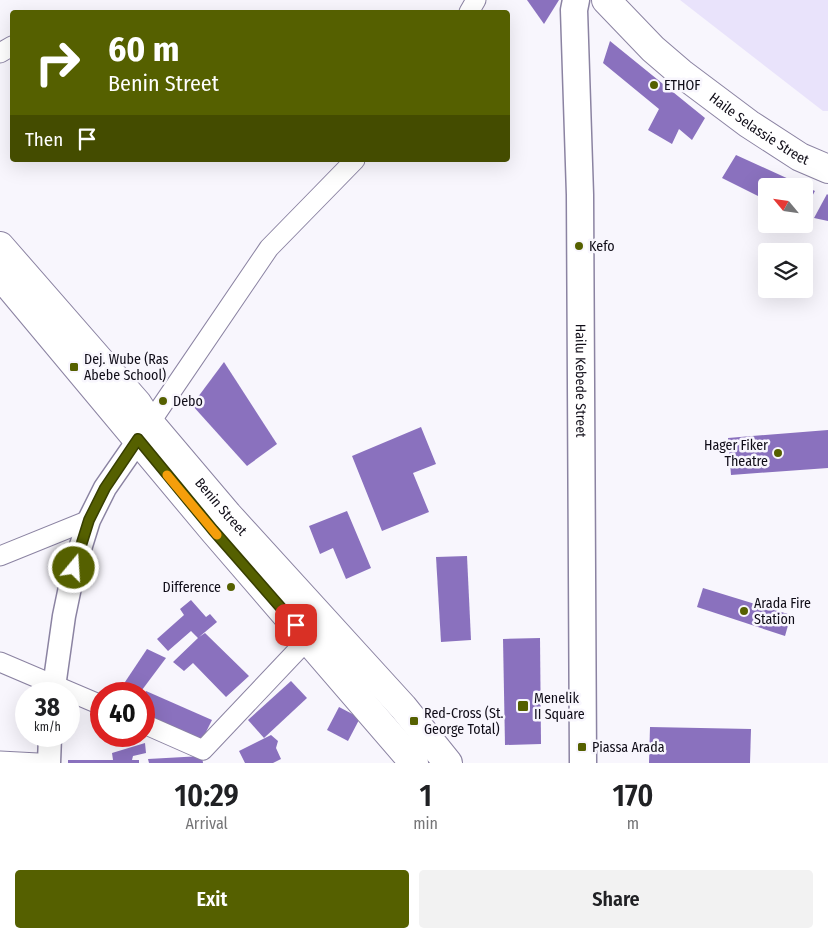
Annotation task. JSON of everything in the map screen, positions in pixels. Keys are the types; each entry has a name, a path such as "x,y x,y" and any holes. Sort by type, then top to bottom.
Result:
{"main road":[{"name":"Hailu Kebede Street","path":"576,0 574,10 580,195 583,763"},
{"name":"Haile Selassie Street","path":"606,0 654,49 681,73 749,124 800,157 828,170"},
{"name":"Benin Street","path":"0,246 137,403 144,431"},
{"name":"Benin Street","path":"0,275 144,431 221,522 308,639 414,763"},
{"name":"Benin Street","path":"221,522 403,707 448,763"}],"street":[{"path":"54,682 64,616 74,568 89,520 105,488 269,248 353,162"},
{"path":"0,556 89,520"},
{"path":"155,730 209,757 308,639"},
{"path":"0,662 39,682"},
{"path":"49,763 50,747"},
{"path":"0,761 38,763"}],"shaded area":[{"path":"680,0 828,0 828,111 823,111"}],"building":[{"path":"527,0 559,0 544,24"},
{"path":"610,41 705,118 692,140 679,129 672,144 648,130 659,109 603,63"},
{"path":"736,155 786,178 758,178 758,196 722,178"},
{"path":"827,194 828,221 814,218"},
{"path":"224,362 277,444 247,466 192,405"},
{"path":"421,427 436,464 413,473 429,512 382,531 352,456"},
{"name":"Hager Fiker Theatre","path":"828,430 828,468 731,475 728,438"},
{"path":"347,511 371,568 346,579 333,548 320,554 309,526"},
{"path":"467,556 471,640 441,642 436,557"},
{"name":"Arada Fire Station","path":"703,588 791,615 785,636 697,607"},
{"path":"191,600 206,617 210,614 217,622 199,637 205,633 249,676 226,697 193,663 184,671 173,662 198,638 191,631 168,651 157,639 184,615 180,609"},
{"path":"540,638 541,744 505,745 503,639"},
{"path":"147,649 166,658 148,682 125,682"},
{"path":"291,681 307,698 264,738 248,720"},
{"path":"155,695 212,720 201,742 155,723"},
{"path":"339,707 360,718 348,741 327,730"},
{"path":"650,727 751,729 750,763 649,763"},
{"path":"271,735 278,741 276,748 281,759 273,763 245,763 239,751"},
{"path":"132,747 145,747 146,753 133,756 132,760 139,760 139,763 68,763 68,760 113,760 112,753"},
{"path":"202,756 203,763 149,763 148,759"}],"slow traffic":[{"path":"167,475 217,535"}],"place":[{"name":"ETHOF","path":"654,85"},
{"name":"Kefo","path":"579,246"},
{"name":"Dej. Wube (Ras Abebe School)","path":"74,367"},
{"name":"Debo","path":"163,401"},
{"name":"Hager Fiker Theatre","path":"778,453"},
{"name":"Difference","path":"231,587"},
{"name":"Arada Fire Station","path":"744,611"},
{"name":"Menelik II Square","path":"523,706"},
{"name":"Red-Cross (St. George Total)","path":"414,721"},
{"name":"Piassa Arada","path":"582,747"}],"route":[{"path":"74,568 89,520 105,488 138,439 213,530 296,625"}]}
